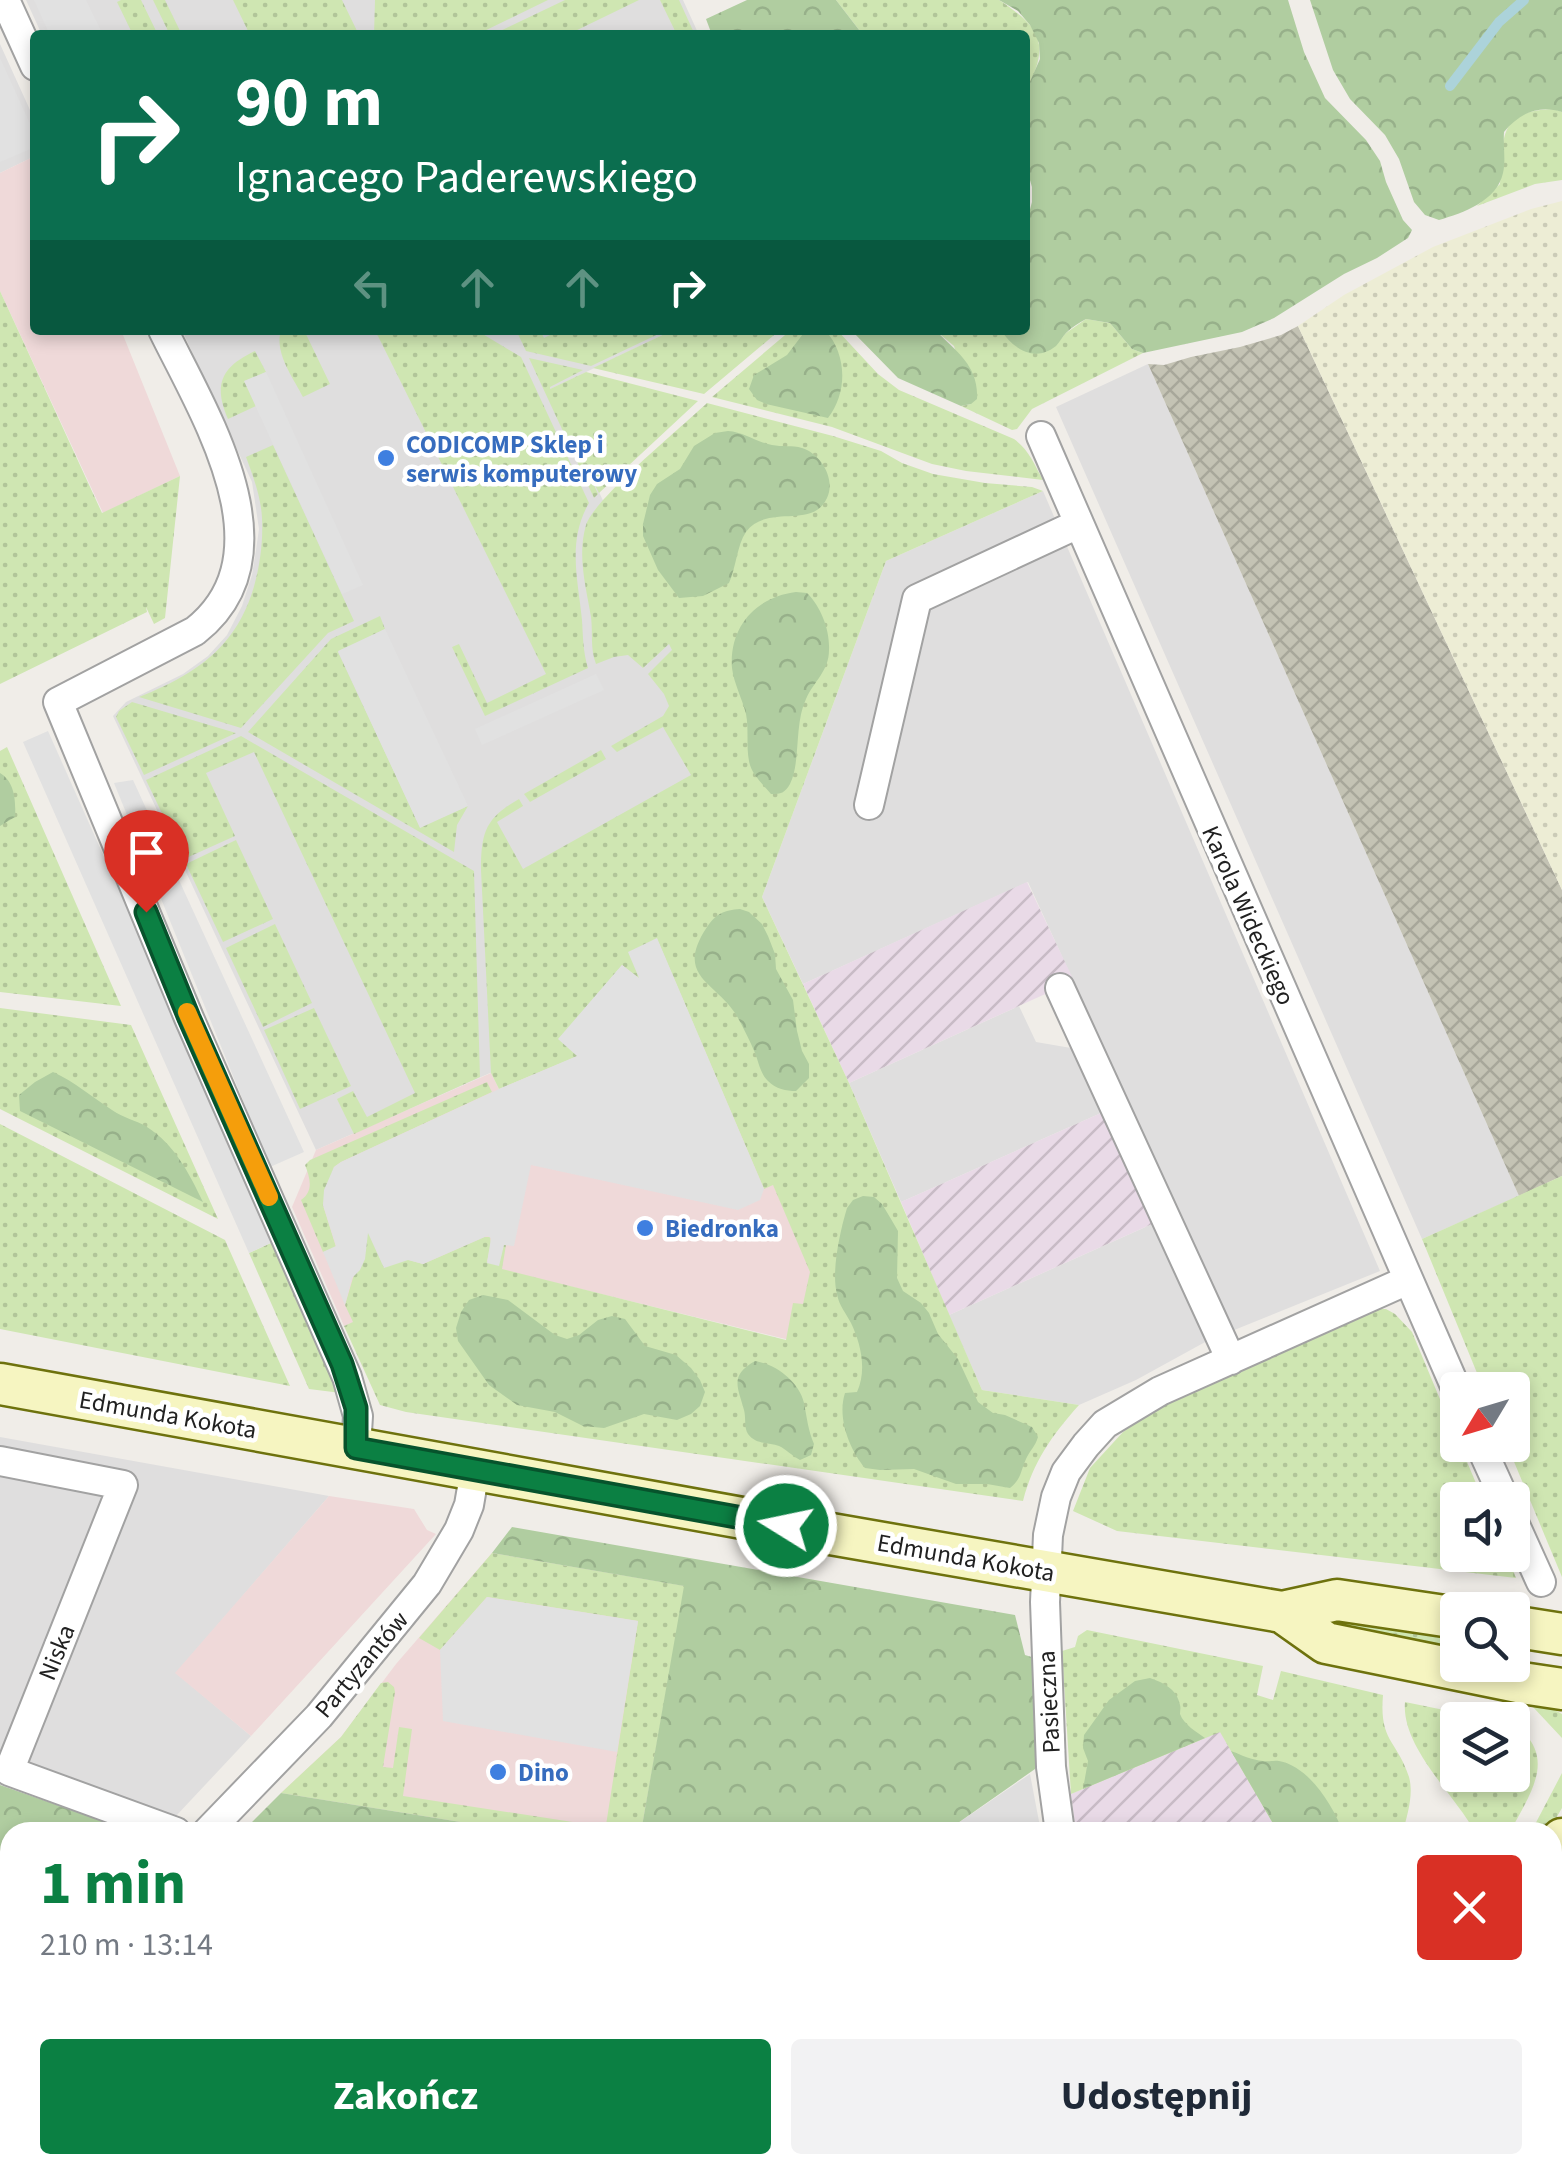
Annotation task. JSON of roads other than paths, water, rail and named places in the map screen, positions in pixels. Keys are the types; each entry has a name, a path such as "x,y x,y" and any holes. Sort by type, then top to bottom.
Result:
{"street":[{"path":"5,0 30,55"},
{"path":"165,335 228,467 239,517 236,568 212,618 195,631 58,702 189,1018 342,1364 356,1408 356,1448"},
{"name":"Karola Wideckiego","path":"1040,436 1449,1372"},
{"path":"869,805 917,599 1078,524"},
{"path":"1060,988 1231,1360"},
{"name":"Pasieczna","path":"1058,1822 1050,1767 1046,1571 1048,1535 1066,1472 1105,1424 1120,1414 1160,1392 1408,1280"},
{"name":"Edmunda Kokota","path":"0,1384 1282,1612 1337,1600 1440,1615"},
{"name":"Niska","path":"0,1461 124,1485 9,1771 149,1822"},
{"name":"Partyzantów","path":"217,1822 319,1716 427,1584 460,1530 470,1505 475,1470"},
{"path":"1530,1558 1541,1582"},
{"name":"Edmunda Kokota","path":"1282,1612 1326,1643 1562,1689"},
{"path":"1530,1629 1562,1634"}],"waterway":[{"path":"1450,86 1499,22 1524,0"}],"place":[{"name":"CODICOMP Sklep i serwis komputerowy","path":"386,458"},
{"name":"Biedronka","path":"645,1228"},
{"name":"Dino","path":"498,1772"}]}
